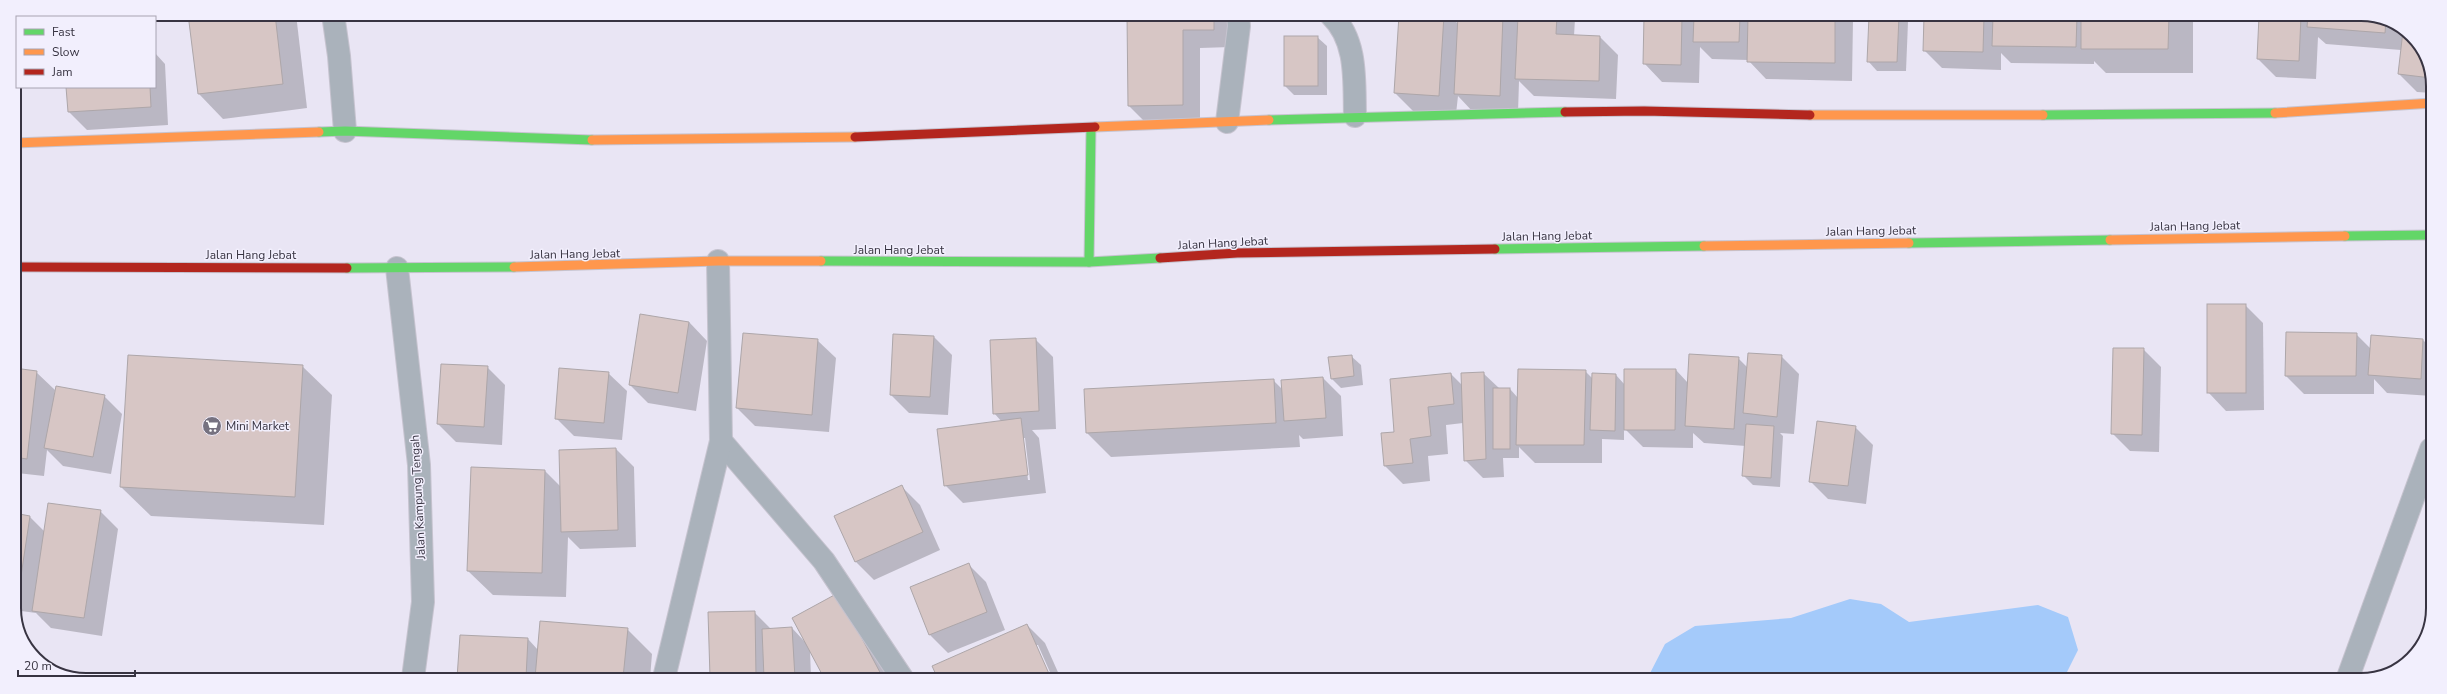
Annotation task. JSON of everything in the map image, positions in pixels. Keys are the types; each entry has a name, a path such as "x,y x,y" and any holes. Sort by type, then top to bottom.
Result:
{"highway":[{"path":"21,142 190,138 344,131 590,140 788,140 1355,116 1644,111 1872,117 2185,114 2288,112 2426,103"},
{"path":"1089,262 1091,128"},
{"name":"Jalan Hang Jebat","path":"21,267 397,268 599,266 718,261 1089,262 1237,253 2426,235"}],"street":[{"path":"334,21 339,56 344,131"},
{"path":"1227,122 1239,21"},
{"path":"1338,21 1342,25 1353,55 1355,116"},
{"path":"665,673 721,442 718,261"},
{"name":"Jalan Kampung Tengah","path":"397,268 419,465 424,602 415,673"},
{"path":"721,442 824,561 899,673"},
{"path":"2351,673 2426,463"}],"water":[{"path":"1850,599 1881,604 1909,622 2038,605 2068,617 2078,650 2066,673 1650,673 1665,644 1695,626 1791,618"}],"building":[{"path":"189,21 276,21 283,84 198,94"},
{"path":"1127,21 1214,21 1214,30 1183,30 1183,105 1128,106"},
{"path":"1399,21 1444,21 1439,96 1394,93"},
{"path":"1458,21 1503,21 1500,96 1454,94"},
{"path":"1518,21 1557,21 1556,34 1600,36 1599,81 1515,79"},
{"path":"1644,21 1682,21 1681,65 1643,64"},
{"path":"1694,21 1740,21 1739,42 1693,42"},
{"path":"1748,21 1835,21 1835,63 1747,62"},
{"path":"1869,21 1899,21 1897,62 1867,62"},
{"path":"1924,21 1984,21 1983,52 1923,51"},
{"path":"1993,21 2077,21 2076,47 1992,46"},
{"path":"2081,21 2169,21 2168,49 2081,49"},
{"path":"2259,21 2301,21 2299,61 2257,59"},
{"path":"2308,21 2361,21 2378,23 2386,26 2385,33 2307,27"},
{"path":"1284,36 1318,36 1318,86 1284,86"},
{"path":"2402,36 2413,47 2417,54 2423,65 2425,77 2398,74"},
{"path":"66,88 150,88 151,107 68,112"},
{"path":"2207,304 2246,304 2246,393 2207,393"},
{"path":"640,314 689,322 678,393 629,385"},
{"path":"2286,332 2357,333 2356,376 2285,376"},
{"path":"743,333 818,339 812,415 736,408"},
{"path":"893,334 934,336 930,397 890,395"},
{"path":"2371,335 2423,339 2421,379 2368,375"},
{"path":"1036,338 1039,411 993,414 990,340"},
{"path":"2113,348 2144,348 2142,435 2111,434"},
{"path":"1748,353 1782,355 1777,417 1743,413"},
{"path":"1689,354 1739,357 1734,429 1685,426"},
{"name":"Mini Market","path":"128,355 303,365 295,497 120,487"},
{"path":"1352,355 1354,376 1331,379 1328,357"},
{"path":"441,364 488,366 484,427 437,424"},
{"path":"559,368 609,372 604,423 555,419"},
{"path":"21,369 37,371 27,459 21,458"},
{"path":"1518,369 1586,370 1584,445 1516,445"},
{"path":"1624,369 1676,369 1675,430 1624,430"},
{"path":"1484,372 1486,459 1464,461 1461,373"},
{"path":"1451,373 1454,404 1428,407 1431,436 1410,439 1413,463 1384,466 1381,433 1394,432 1390,379"},
{"path":"1592,373 1616,374 1615,431 1590,430"},
{"path":"1323,377 1326,418 1284,421 1281,380"},
{"path":"1274,379 1276,423 1086,433 1084,389"},
{"path":"56,386 105,395 93,457 44,448"},
{"path":"1493,388 1510,388 1510,449 1493,449"},
{"path":"1021,418 1028,475 944,486 937,429"},
{"path":"1817,421 1856,426 1848,486 1809,482"},
{"path":"1746,424 1774,426 1771,478 1742,476"},
{"path":"616,448 618,530 561,532 559,450"},
{"path":"471,467 545,470 542,573 467,571"},
{"path":"902,485 923,532 855,562 834,516"},
{"path":"48,503 101,510 84,618 32,611"},
{"path":"21,514 30,516 21,576"},
{"path":"969,563 987,612 929,635 910,587"},
{"path":"838,593 880,673 821,673 792,618"},
{"path":"755,611 756,673 710,673 708,612"},
{"path":"540,621 628,628 624,673 535,673"},
{"path":"1027,624 1049,673 935,673 932,666"},
{"path":"792,627 795,673 764,673 762,629"},
{"path":"460,635 528,638 526,673 457,673"}],"traffic: fast":[{"path":"1269,120 1565,112"},
{"path":"2043,115 2275,113"},
{"path":"1089,262 1091,128"},
{"path":"319,132 345,131 592,140"},
{"path":"2345,236 2426,235"},
{"path":"1909,243 2110,240"},
{"path":"1495,249 1704,246"},
{"path":"821,261 1089,262 1160,258"},
{"path":"347,268 514,267"}],"traffic: slow":[{"path":"2275,113 2426,103"},
{"path":"1810,115 2043,115"},
{"path":"1095,127 1269,120"},
{"path":"21,143 319,132"},
{"path":"592,140 855,137"},
{"path":"2110,240 2345,236"},
{"path":"1704,246 1909,243"},
{"path":"514,267 718,261 821,261"}],"traffic: jam":[{"path":"1565,112 1644,111 1810,115"},
{"path":"855,137 1095,127"},
{"path":"1160,258 1237,253 1495,249"},
{"path":"21,267 347,268"}],"place":[{"name":"Mini Market","path":"212,426"}]}
